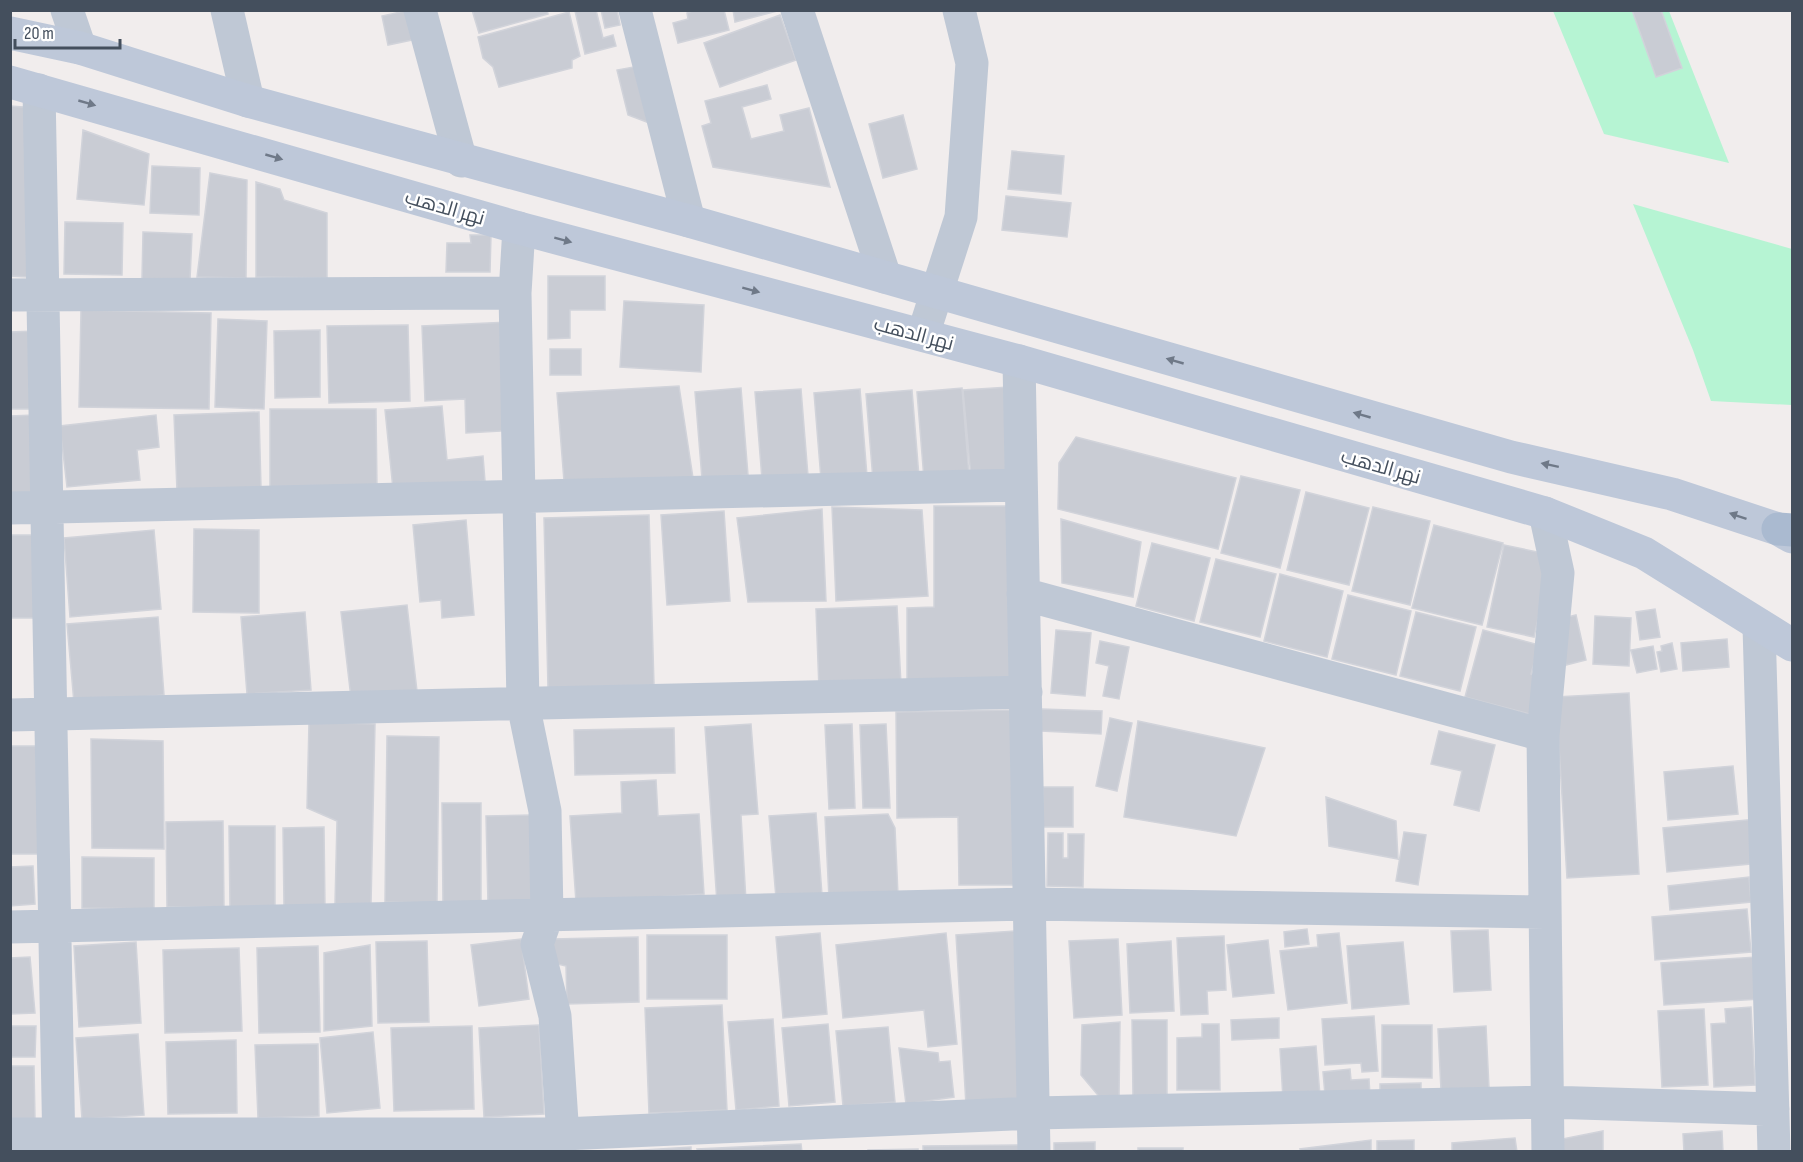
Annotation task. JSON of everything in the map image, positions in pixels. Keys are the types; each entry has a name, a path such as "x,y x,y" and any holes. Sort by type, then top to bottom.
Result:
{"main road":[{"path":"10,33 80,48 248,102 688,221 1511,458 1672,494 1788,532"},
{"name":"نهر الدهب","path":"25,86 519,228 1019,361 1545,513 1644,553 1792,645"}],"street":[{"path":"67,10 80,48"},
{"path":"227,10 248,102"},
{"path":"420,10 461,161"},
{"path":"635,10 688,221"},
{"path":"797,10 885,277"},
{"path":"923,336 939,293 961,217 972,63 958,10"},
{"path":"25,86 26,296 46,507 58,1142"},
{"path":"519,228 515,293 523,704 545,811 547,916 537,944 555,1016 563,1143"},
{"path":"26,296 515,293"},
{"path":"1019,361 1034,1152"},
{"path":"10,508 1022,484"},
{"path":"1545,513 1558,573 1543,735 1548,1152"},
{"path":"1023,594 1543,735"},
{"path":"1759,626 1780,897 1773,1109 1774,1152"},
{"path":"10,715 1026,692"},
{"path":"10,927 1030,903 1545,912"},
{"path":"10,1134 58,1142 563,1143 1034,1113 1547,1102 1773,1109"}],"green space":[{"path":"1553,11 1669,11 1729,163 1604,134"},
{"path":"1633,204 1792,249 1792,405 1711,401 1693,350"}],"building":[{"path":"409,10 422,38 388,45 382,16"},
{"path":"472,10 547,10 548,14 479,33"},
{"path":"596,10 603,38 613,35 616,46 585,54 575,11"},
{"path":"601,10 617,10 620,25 605,28"},
{"path":"695,10 724,10 729,30 678,43 673,23 688,19 687,13"},
{"path":"733,10 781,10 735,22"},
{"path":"1632,10 1661,10 1682,68 1656,77"},
{"path":"569,12 580,56 572,60 572,68 499,87 493,67 483,58 478,37"},
{"path":"780,15 796,60 720,87 704,43"},
{"path":"639,66 652,124 628,115 617,70"},
{"path":"767,85 771,99 742,107 751,139 784,131 780,115 809,108 830,187 713,167 702,126 711,123 705,101"},
{"path":"10,106 37,108 28,277 10,276"},
{"path":"903,115 917,169 883,178 869,124"},
{"path":"83,130 149,154 144,205 77,199"},
{"path":"1012,151 1064,156 1061,194 1008,189"},
{"path":"152,166 200,168 199,215 150,213"},
{"path":"210,173 247,180 246,278 197,277"},
{"path":"256,182 280,189 284,200 327,213 327,278 256,277"},
{"path":"1006,196 1071,203 1067,237 1002,230"},
{"path":"65,222 123,223 122,275 64,274"},
{"path":"143,232 192,234 190,280 142,279"},
{"path":"470,235 491,235 490,272 446,272 447,243 471,243"},
{"path":"548,276 605,276 605,310 570,310 570,338 548,339"},
{"path":"624,301 704,305 701,372 620,367"},
{"path":"81,310 211,313 209,409 79,407"},
{"path":"218,319 267,321 264,409 215,407"},
{"path":"512,322 517,430 466,433 465,399 425,401 422,326"},
{"path":"408,325 410,401 329,403 327,326"},
{"path":"320,330 320,397 275,398 274,331"},
{"path":"36,331 37,409 10,409 10,332"},
{"path":"550,349 581,349 581,375 550,375"},
{"path":"679,386 693,478 564,481 557,393"},
{"path":"1009,387 1016,474 971,477 963,390"},
{"path":"741,388 748,475 702,479 695,392"},
{"path":"962,388 969,475 924,479 917,392"},
{"path":"801,389 808,476 762,479 755,392"},
{"path":"860,389 867,476 821,479 814,393"},
{"path":"912,390 919,477 873,480 866,394"},
{"path":"442,406 447,460 483,456 485,481 393,489 385,410"},
{"path":"270,409 376,409 377,489 270,489"},
{"path":"259,412 261,488 177,491 174,415"},
{"path":"35,415 36,493 10,494 10,416"},
{"path":"156,415 159,447 137,450 140,480 67,487 60,426"},
{"path":"1076,437 1236,478 1218,549 1058,509 1059,463"},
{"path":"1241,476 1300,490 1280,568 1221,553"},
{"path":"1306,492 1369,508 1349,585 1287,570"},
{"path":"934,506 1015,506 1016,684 907,684 907,608 934,607"},
{"path":"832,507 922,510 928,596 836,601"},
{"path":"1373,507 1430,521 1410,605 1352,591"},
{"path":"822,509 826,601 748,602 737,518"},
{"path":"724,511 730,601 667,605 661,515"},
{"path":"649,515 654,685 548,688 544,518"},
{"path":"1061,519 1141,542 1133,597 1062,583"},
{"path":"466,520 474,615 442,618 441,600 420,602 413,525"},
{"path":"1434,525 1503,543 1482,625 1412,608"},
{"path":"194,529 259,530 259,613 193,612"},
{"path":"154,530 161,609 70,617 64,538"},
{"path":"10,535 35,535 36,618 10,618"},
{"path":"1152,543 1210,558 1194,621 1136,606"},
{"path":"1504,545 1552,555 1534,637 1487,627"},
{"path":"1216,559 1276,574 1260,637 1200,622"},
{"path":"1280,574 1343,591 1327,657 1264,641"},
{"path":"1348,595 1411,611 1396,675 1332,659"},
{"path":"407,605 417,691 351,698 341,612"},
{"path":"897,606 901,685 819,689 816,609"},
{"path":"1655,609 1660,637 1640,640 1636,612"},
{"path":"305,612 311,690 247,694 241,617"},
{"path":"1416,612 1476,627 1460,691 1400,676"},
{"path":"1576,615 1586,660 1566,665 1555,620"},
{"path":"1595,616 1631,618 1629,666 1593,664"},
{"path":"158,617 164,695 74,703 67,624"},
{"path":"1056,630 1091,633 1085,696 1051,693"},
{"path":"1483,630 1539,645 1531,674 1547,678 1537,716 1465,697"},
{"path":"1727,639 1729,667 1683,671 1681,643"},
{"path":"1100,641 1129,647 1119,699 1103,696 1109,666 1096,663"},
{"path":"1672,643 1677,669 1661,672 1657,652 1662,651 1661,646"},
{"path":"1653,646 1657,669 1637,673 1631,650"},
{"path":"1629,693 1639,874 1567,878 1556,697"},
{"path":"1041,709 1102,711 1101,734 1041,731"},
{"path":"1014,710 1016,885 959,885 958,817 897,818 896,712"},
{"path":"1110,718 1132,723 1117,791 1096,786"},
{"path":"1138,721 1265,748 1236,836 1124,817"},
{"path":"309,722 375,724 371,904 335,904 337,821 307,808"},
{"path":"751,724 758,814 741,815 746,901 717,903 705,727"},
{"path":"852,724 855,808 829,809 825,725"},
{"path":"886,724 890,808 863,808 860,725"},
{"path":"674,728 675,773 575,775 574,730"},
{"path":"1439,731 1495,745 1479,811 1454,805 1462,771 1431,764"},
{"path":"387,736 439,737 437,903 385,902"},
{"path":"91,739 163,741 164,849 92,848"},
{"path":"10,746 36,746 39,854 10,854"},
{"path":"1733,766 1738,814 1668,820 1664,772"},
{"path":"656,780 658,816 699,814 704,894 576,902 570,816 622,813 621,782"},
{"path":"1043,787 1073,787 1073,827 1043,827"},
{"path":"1326,797 1396,821 1398,859 1329,846"},
{"path":"442,803 481,803 481,903 443,903"},
{"path":"816,813 822,895 776,898 769,816"},
{"path":"888,814 895,828 898,895 829,898 825,817"},
{"path":"533,815 535,903 488,904 486,816"},
{"path":"1757,819 1761,863 1667,872 1663,828"},
{"path":"223,821 224,907 167,907 166,822"},
{"path":"229,826 275,826 275,908 230,908"},
{"path":"324,827 325,907 284,907 283,828"},
{"path":"1404,832 1426,835 1418,885 1396,881"},
{"path":"1048,833 1063,833 1063,858 1068,858 1068,834 1084,834 1083,887 1047,886"},
{"path":"82,857 154,858 154,909 82,908"},
{"path":"33,866 35,904 10,906 10,867"},
{"path":"1749,877 1751,902 1670,910 1668,886"},
{"path":"1747,909 1751,952 1655,960 1652,917"},
{"path":"1307,929 1309,944 1285,947 1284,932"},
{"path":"1488,930 1491,990 1454,992 1451,931"},
{"path":"1015,931 1025,1102 966,1105 956,935"},
{"path":"820,933 827,1014 783,1018 776,937"},
{"path":"946,933 957,1044 928,1047 924,1010 843,1018 836,945"},
{"path":"1339,933 1347,1003 1288,1010 1280,951 1318,947 1317,935"},
{"path":"647,935 727,935 727,999 647,999"},
{"path":"1224,936 1226,990 1207,991 1208,1014 1181,1015 1177,938"},
{"path":"638,937 639,1002 567,1004 566,966 553,963 553,939"},
{"path":"521,939 529,999 479,1006 471,945"},
{"path":"1118,939 1122,1015 1074,1018 1069,941"},
{"path":"1268,940 1274,993 1233,997 1227,945"},
{"path":"427,941 429,1022 378,1023 376,942"},
{"path":"1171,941 1174,1011 1130,1013 1127,944"},
{"path":"136,942 141,1023 79,1027 74,946"},
{"path":"1403,942 1409,1004 1352,1009 1347,946"},
{"path":"370,945 372,1026 324,1031 324,953"},
{"path":"318,946 320,1032 259,1033 257,948"},
{"path":"239,948 242,1031 165,1033 163,950"},
{"path":"30,957 35,1013 10,1014 10,958"},
{"path":"1757,957 1760,999 1664,1005 1661,963"},
{"path":"722,1005 727,1110 649,1113 645,1008"},
{"path":"1751,1007 1755,1085 1714,1087 1711,1024 1726,1023 1725,1009"},
{"path":"1704,1009 1708,1085 1662,1087 1658,1011"},
{"path":"1374,1016 1378,1071 1362,1072 1361,1063 1325,1065 1322,1019"},
{"path":"1279,1018 1279,1038 1232,1040 1231,1020"},
{"path":"773,1019 779,1106 736,1110 728,1022"},
{"path":"1132,1020 1167,1020 1167,1096 1133,1097"},
{"path":"1120,1022 1119,1099 1102,1100 1081,1075 1082,1025"},
{"path":"828,1024 835,1102 789,1106 782,1028"},
{"path":"1202,1024 1219,1024 1220,1090 1177,1090 1177,1038 1202,1037"},
{"path":"539,1025 544,1114 484,1117 479,1028"},
{"path":"1382,1025 1432,1025 1432,1078 1382,1077"},
{"path":"10,1026 36,1026 35,1057 10,1057"},
{"path":"472,1026 474,1109 394,1111 391,1028"},
{"path":"1486,1026 1489,1088 1441,1090 1438,1029"},
{"path":"888,1027 895,1102 843,1106 836,1031"},
{"path":"373,1032 380,1108 327,1113 320,1038"},
{"path":"138,1034 144,1115 82,1119 76,1038"},
{"path":"236,1040 237,1113 168,1114 166,1042"},
{"path":"318,1044 319,1116 258,1118 255,1045"},
{"path":"1316,1046 1320,1096 1283,1099 1280,1049"},
{"path":"899,1048 938,1053 939,1062 950,1061 954,1097 906,1104"},
{"path":"10,1066 34,1066 35,1119 10,1120"},
{"path":"1350,1069 1351,1080 1369,1079 1370,1096 1325,1095 1323,1072"},
{"path":"1421,1083 1421,1098 1380,1098 1380,1084"},
{"path":"1603,1131 1603,1152 1563,1152 1562,1139"},
{"path":"1722,1131 1723,1152 1684,1152 1683,1134"},
{"path":"1515,1138 1517,1152 1452,1152 1452,1143"},
{"path":"1371,1140 1371,1152 1301,1152 1300,1149"},
{"path":"1414,1140 1414,1152 1377,1152 1377,1141"},
{"path":"1095,1142 1095,1152 1054,1152 1054,1143"},
{"path":"801,1144 802,1152 698,1152 697,1149"},
{"path":"1026,1145 1026,1152 923,1152 923,1146"},
{"path":"691,1147 691,1152 611,1152"},
{"path":"1138,1148 1183,1148 1183,1152 1138,1152"},
{"path":"918,1149 918,1152 868,1152 868,1150"}]}
